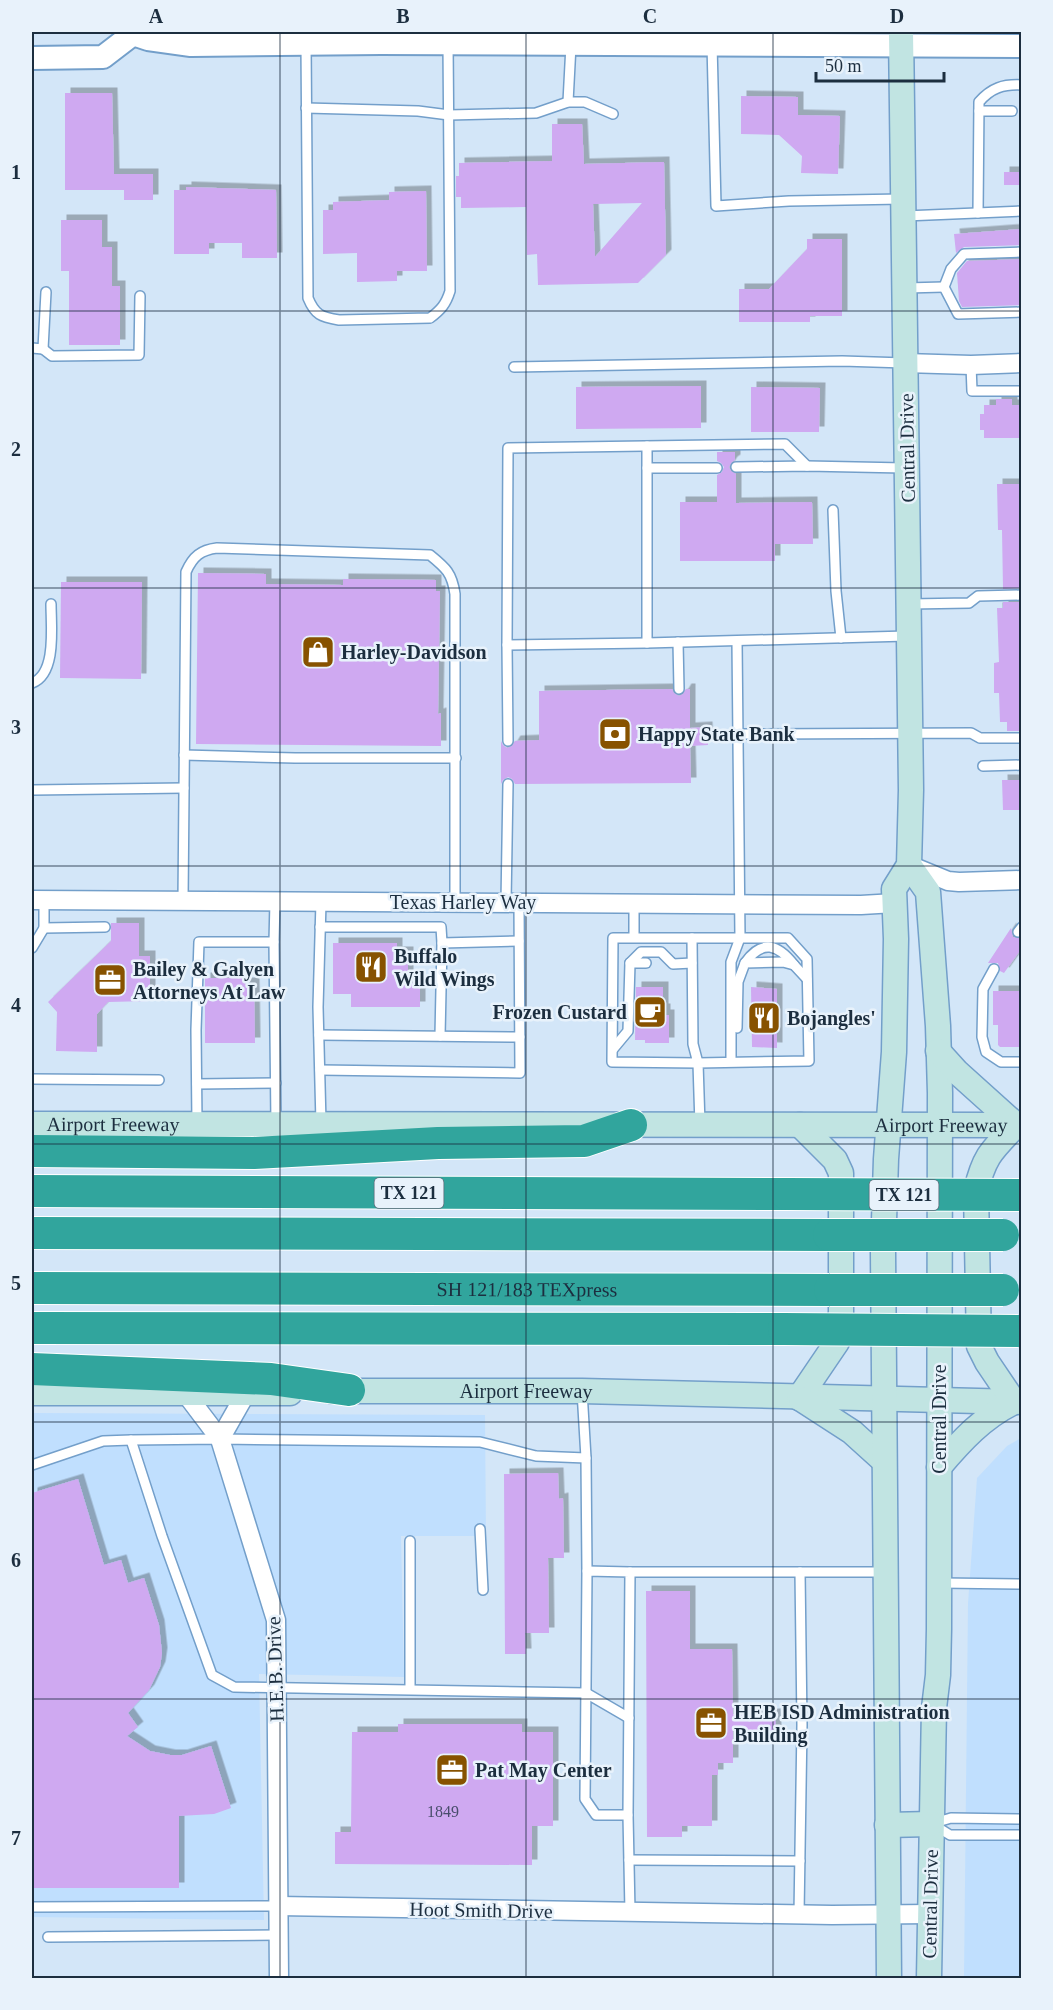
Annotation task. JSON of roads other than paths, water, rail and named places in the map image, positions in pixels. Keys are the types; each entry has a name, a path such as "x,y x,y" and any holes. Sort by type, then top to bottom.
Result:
{"highway":[{"path":"32,1151 254,1153 438,1143 584,1141 631,1125"},
{"name":"TX 121","path":"32,1191 1022,1195"},
{"path":"32,1233 1012,1235"},
{"name":"SH 121/183 TEXpress","path":"32,1288 1012,1291"},
{"path":"32,1328 1020,1331"},
{"path":"32,1369 271,1379 349,1390"}],"main road":[{"name":"Central Drive","path":"889,1978 883,1252 888,1125 894,1052 894,888 909,865 911,733 901,38"},
{"name":"Central Drive","path":"909,865 928,892 935,964 938,1051 939,1583 938,1675 934,1708 929,1978"},
{"path":"895,903 912,914 919,946 924,957 935,964"},
{"path":"938,1051 957,1072 1019,1125 990,1153 981,1171 976,1191 979,1346 987,1362 1018,1402 995,1411 971,1431 939,1467"},
{"name":"Airport Freeway","path":"32,1124 1019,1125"},
{"path":"800,1125 835,1160 841,1173 841,1219 840,1312 837,1342 798,1398 852,1432 884,1460"},
{"name":"Airport Freeway","path":"32,1393 245,1395 349,1390 582,1391 1018,1402"},
{"path":"887,1825 932,1824"}],"street":[{"path":"32,58 103,57 130,33 148,39 191,45 306,44 349,37 381,37 448,43 571,44 712,44 751,38 901,38 1022,46"},
{"path":"905,363 971,365 1022,363"},
{"path":"909,865 948,881 1022,880"},
{"name":"Texas Harley Way","path":"38,900 740,905 895,903"},
{"name":"H.E.B. Drive","path":"186,1394 220,1439 276,1620 279,1978"},
{"path":"220,1439 245,1395"},
{"name":"Hoot Smith Drive","path":"278,1906 930,1914"}],"lane":[{"path":"306,44 308,298 313,311 326,318 339,320 430,318 446,303 450,291 448,43"},
{"path":"568,102 571,44"},
{"path":"712,44 716,206 789,201 978,213 1022,212"},
{"path":"978,213 979,107 987,93 1003,85 1022,85"},
{"path":"306,108 418,111 449,115 537,112 568,102 585,102 613,114"},
{"path":"979,107 1012,111"},
{"path":"1022,252 964,254 951,269 944,287 958,314 1022,312"},
{"path":"904,288 944,287"},
{"path":"42,349 46,292"},
{"path":"32,348 42,349 52,356 139,355 140,296"},
{"path":"514,367 842,361 905,363"},
{"path":"971,365 972,391 1022,391"},
{"path":"508,741 508,448 785,444 807,466"},
{"path":"647,446 647,643"},
{"path":"735,467 907,468"},
{"path":"647,468 717,468"},
{"path":"833,510 836,591 841,638"},
{"path":"183,901 186,572 192,560 204,550 218,548 430,555 446,567 453,579 455,594 455,902"},
{"path":"909,604 969,603 978,596 1022,595"},
{"path":"32,683 38,681 50,661 51,604"},
{"path":"507,645 909,636"},
{"path":"731,1061 730,962 740,938 737,641"},
{"path":"678,642 679,689"},
{"path":"738,734 971,733 980,738 1022,738"},
{"path":"184,755 456,759"},
{"path":"983,766 1022,765"},
{"path":"320,1070 520,1073 519,940 512,902 508,784"},
{"path":"32,790 184,788"},
{"path":"32,948 44,928 38,900"},
{"path":"275,901 276,1124"},
{"path":"321,902 319,1035 321,1123"},
{"path":"634,904 634,938"},
{"path":"44,928 105,927"},
{"path":"320,927 441,927 440,1036"},
{"path":"613,938 692,938 788,938 807,959 808,1061 612,1062 613,938"},
{"path":"692,938 693,1044 698,1063 700,1125"},
{"path":"442,943 519,940"},
{"path":"197,1125 196,1030 199,942 274,942"},
{"path":"731,1043 737,1029 738,982 751,954 760,948 776,947 785,952 807,979"},
{"path":"613,1048 628,1031 630,963 641,952 661,952 673,964"},
{"path":"745,963 783,962 794,965"},
{"path":"630,963 646,963"},
{"path":"660,963 692,963"},
{"path":"994,969 982,989 982,1037 986,1052 1001,1062 1022,1062"},
{"path":"319,1035 520,1037"},
{"path":"32,1079 159,1080"},
{"path":"197,1084 276,1083"},
{"path":"582,1391 586,1458 587,1571 585,1799 596,1815 628,1815"},
{"path":"32,1465 103,1441 131,1440 480,1442 536,1456 586,1458"},
{"path":"131,1440 162,1536 212,1676 234,1686 277,1688 586,1693 629,1718"},
{"path":"480,1529 483,1590"},
{"path":"410,1541 410,1689"},
{"path":"587,1571 887,1572"},
{"path":"630,1572 628,1815 630,1912"},
{"path":"800,1572 802,1725 800,1914"},
{"path":"939,1583 1022,1584"},
{"path":"932,1824 951,1818 1022,1819"},
{"path":"932,1824 950,1835 1022,1835"},
{"path":"629,1860 800,1861"},
{"name":"Hoot Smith Drive","path":"32,1907 278,1906"},
{"path":"48,1937 279,1935"}],"place":[{"name":"Harley-Davidson","path":"318,652"},
{"name":"Happy State Bank","path":"615,734"},
{"name":"Buffalo Wild Wings","path":"371,967"},
{"name":"Bailey & Galyen Attorneys At Law","path":"110,980"},
{"name":"Frozen Custard","path":"650,1012"},
{"name":"Bojangles'","path":"764,1018"},
{"name":"HEB ISD Administration Building","path":"711,1723"},
{"name":"Pat May Center","path":"452,1770"}]}
